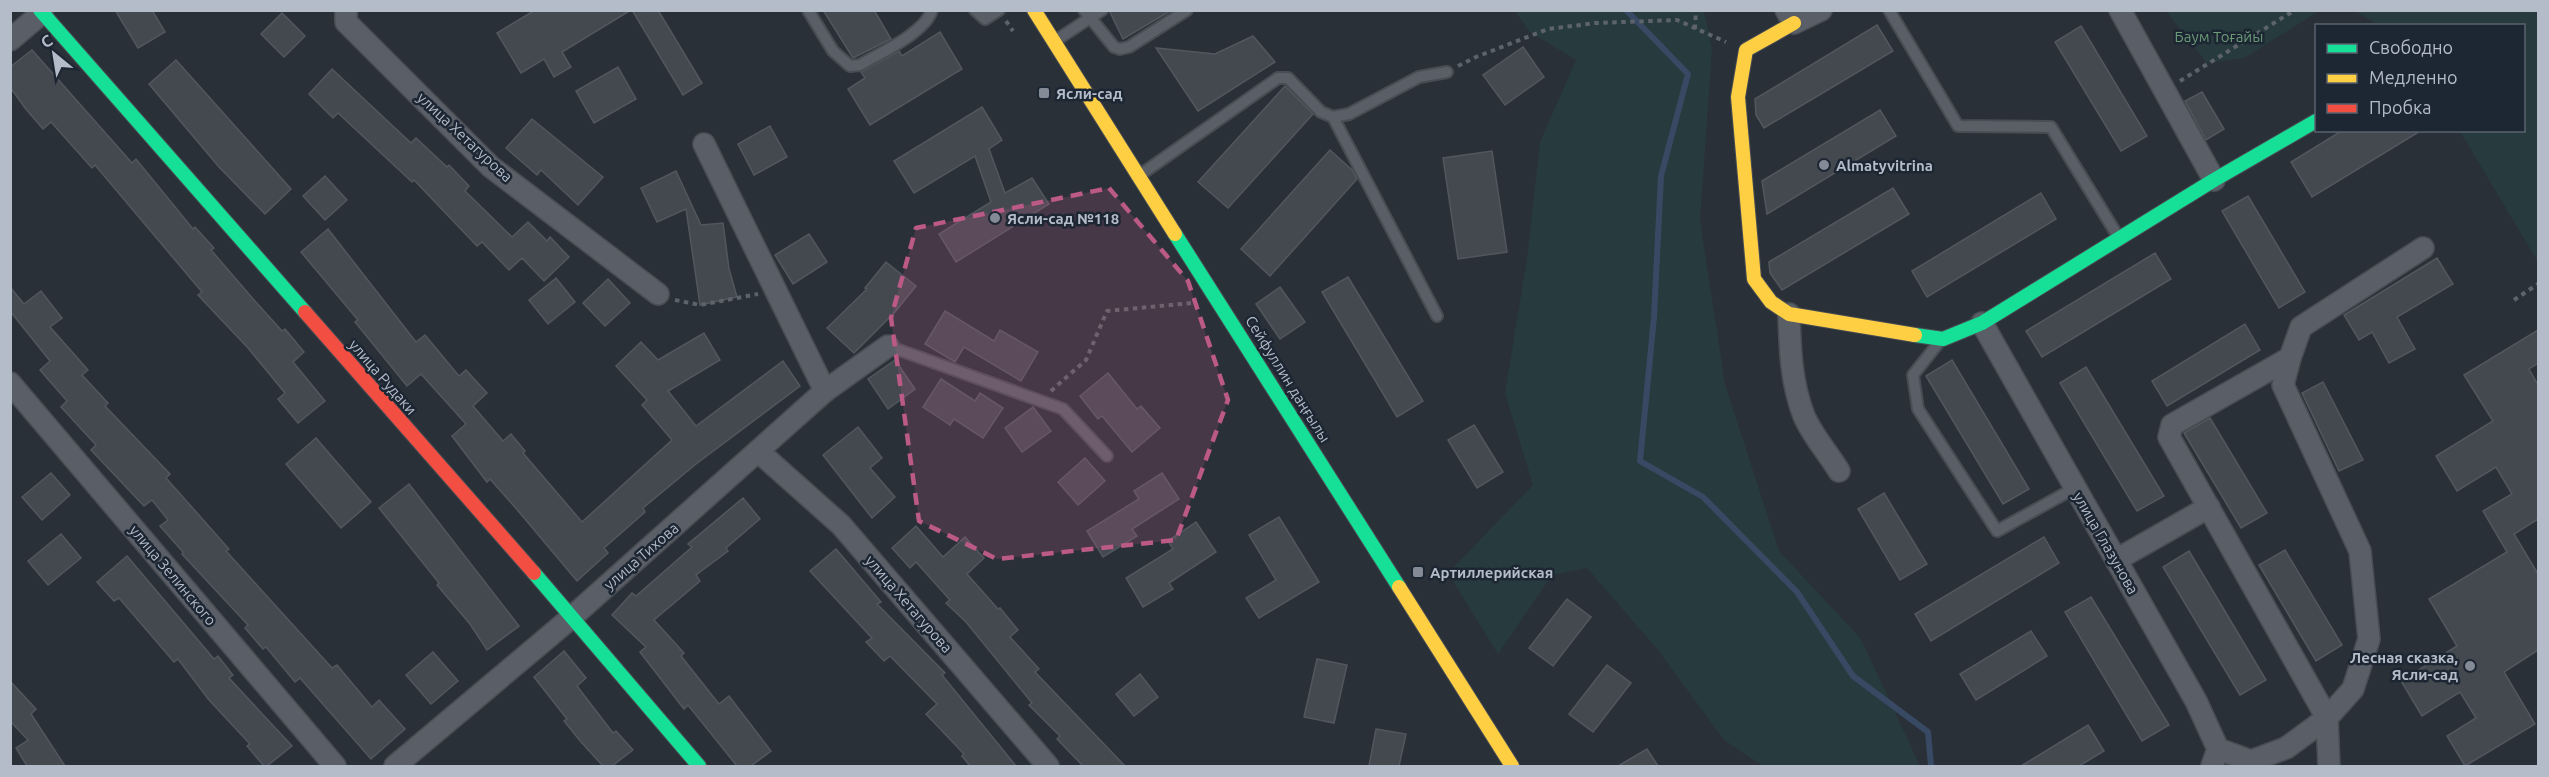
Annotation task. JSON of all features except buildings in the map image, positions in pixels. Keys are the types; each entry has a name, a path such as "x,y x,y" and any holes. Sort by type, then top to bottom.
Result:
{"street":[{"name":"улица Хетагурова","path":"346,10 346,22 491,167 658,294"},
{"name":"Сейфуллин даңғылы","path":"1034,10 1512,766"},
{"path":"1821,10 1790,17 1746,50 1738,97 1754,279 1771,302 1789,314 1942,339 1982,323 2214,180 2315,122"},
{"path":"2120,10 2214,180"},
{"path":"10,40 43,11"},
{"name":"улица Рудаки","path":"43,11 572,617 699,766"},
{"path":"704,144 825,390"},
{"path":"2215,758 2251,761 2286,748 2327,718 2353,689 2369,639 2360,551 2283,386 2301,327 2423,248"},
{"path":"1789,314 1790,356 1796,391 1805,417 1839,471"},
{"name":"улица Глазунова","path":"1982,323 2196,701 2215,758"},
{"name":"улица Тихова","path":"395,766 572,617 759,452 825,390 888,346"},
{"path":"2290,358 2172,425 2169,437 2327,718 2329,766"},
{"name":"улица Зелинского","path":"10,383 335,766"},
{"name":"улица Хетагурова","path":"759,452 841,525 1048,766"},
{"path":"2116,560 2209,507"}],"lane":[{"path":"808,10 833,51 850,66 860,65 916,30 928,21 932,10"},
{"path":"975,10 985,19 999,10"},
{"path":"1054,41 1087,14 1102,10"},
{"path":"1087,14 1114,47 1120,49 1129,47 1187,10"},
{"path":"1889,10 1958,126 2051,127 2119,238"},
{"path":"1140,175 1278,78 1287,78 1321,112 1333,117 1349,114 1419,77 1447,72"},
{"path":"1333,117 1437,316"},
{"path":"1942,339 1913,375 1918,408 1996,531 2075,488"},
{"path":"888,346 1063,408 1107,456"}],"path":[{"path":"1695,29 1696,10"},
{"path":"2164,91 2295,10"},
{"path":"1447,72 1476,57 1548,29 1596,23 1677,20 1746,50"},
{"path":"2514,300 2538,284"},
{"path":"658,294 700,306 777,290"},
{"path":"1040,401 1086,360 1107,311 1220,301"}],"highlighted area":[{"path":"1109,188 1188,281 1228,400 1176,540 997,559 919,521 891,318 916,228"}],"green space":[{"path":"1515,11 1704,11 1712,48 1700,221 1725,384 1779,551 1861,639 1920,766 1763,766 1724,740 1658,650 1587,568 1552,575 1498,654 1448,573 1533,485 1505,393 1527,259 1540,142 1576,60 1530,32"},
{"name":"Баум Тоғайы","path":"2166,11 2319,11 2244,58 2207,63"},
{"path":"2355,11 2538,11 2538,262 2461,132 2525,132 2525,24 2377,24"}],"waterway":[{"path":"1626,10 1688,74 1661,176 1654,317 1640,461 1703,497 1797,592 1853,676 1928,732 1931,766"}],"traffic: fast":[{"path":"40,10 305,312"},
{"path":"1915,335 1943,339 1982,323 2214,180 2315,122"},
{"path":"1175,234 1399,587"},
{"path":"534,573 699,766"}],"traffic: slow":[{"path":"1034,10 1175,234"},
{"path":"1794,23 1746,50 1738,97 1754,279 1771,302 1789,314 1915,335"},
{"path":"1399,587 1512,766"}],"traffic: jam":[{"path":"305,312 534,573"}],"place":[{"name":"Ясли-сад","path":"1044,93"},
{"name":"Almatyvitrina","path":"1824,165"},
{"name":"Ясли-сад №118","path":"995,218"},
{"name":"Артиллерийская","path":"1418,572"},
{"name":"Лесная сказка, Ясли-сад","path":"2470,666"}]}
